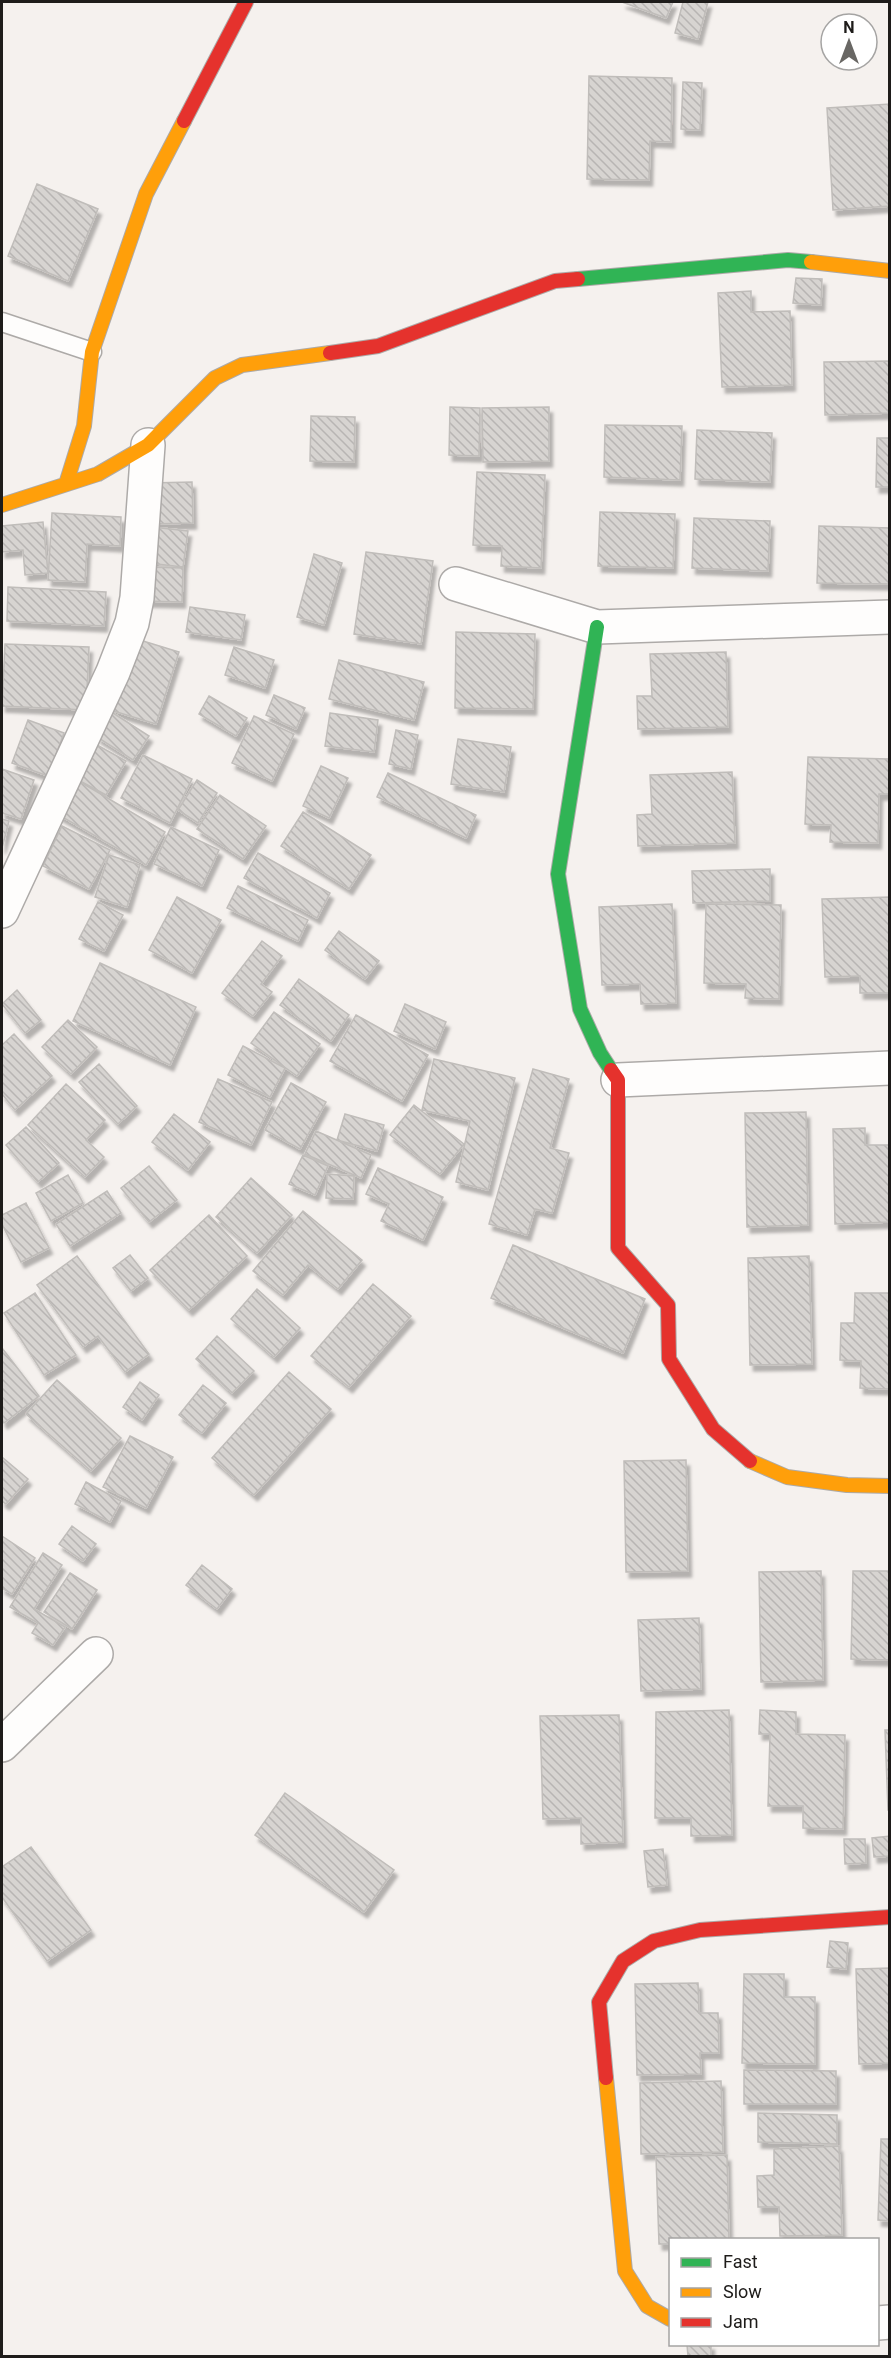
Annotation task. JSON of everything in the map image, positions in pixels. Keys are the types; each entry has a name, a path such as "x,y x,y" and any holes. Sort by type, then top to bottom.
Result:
{"street":[{"path":"66,484 84,426 92,352 146,194 246,2"},
{"path":"2,505 98,474 148,445 215,378 242,365 378,346 555,281 788,260 890,271"},
{"path":"2,911 112,672 132,623 137,598 148,445"},
{"path":"456,584 597,627 890,617"},
{"path":"597,627 558,874 580,1009 600,1053 618,1080 618,1248 668,1305 669,1359 713,1429 745,1459 788,1478 847,1485 890,1486"},
{"path":"618,1080 890,1068"},
{"path":"2,1745 96,1654"},
{"path":"669,2318 647,2306 625,2271 599,2002 623,1961 654,1941 700,1929 890,1917"}],"lane":[{"path":"2,322 92,352"}],"building":[{"path":"622,2 673,2 666,18"},
{"path":"683,2 708,2 698,39 675,33"},
{"path":"589,76 672,78 671,142 650,141 649,180 587,179"},
{"path":"683,82 702,83 700,130 681,129"},
{"path":"890,104 890,206 833,210 827,108"},
{"path":"37,184 98,209 68,281 8,256"},
{"path":"796,278 822,279 821,305 793,303"},
{"path":"751,291 751,312 790,311 792,385 722,387 718,293"},
{"path":"890,361 890,413 825,415 824,362"},
{"path":"450,407 480,408 479,456 449,455"},
{"path":"549,407 549,461 483,462 482,408"},
{"path":"311,416 355,417 354,462 310,461"},
{"path":"605,425 682,426 680,480 604,477"},
{"path":"697,430 772,433 770,482 695,479"},
{"path":"877,438 890,438 890,487 876,487"},
{"path":"477,472 545,475 541,568 501,566 502,546 473,545"},
{"path":"192,482 193,523 149,524 149,483"},
{"path":"600,512 675,514 673,568 598,566"},
{"path":"52,513 121,517 120,546 87,544 85,582 48,580"},
{"path":"694,518 770,521 768,571 692,568"},
{"path":"43,522 48,573 25,575 23,550 2,552 2,526"},
{"path":"819,526 890,528 890,584 817,583"},
{"path":"152,527 188,531 183,567 148,563"},
{"path":"366,552 433,561 421,644 354,634"},
{"path":"314,554 342,563 324,625 297,617"},
{"path":"146,567 183,568 182,602 145,601"},
{"path":"8,587 106,592 104,626 7,621"},
{"path":"190,607 245,615 241,640 186,632"},
{"path":"456,632 535,634 533,709 455,708"},
{"path":"130,637 179,652 156,724 107,709"},
{"path":"5,644 89,647 86,710 2,706"},
{"path":"234,647 274,660 265,688 225,675"},
{"path":"726,652 728,727 638,729 637,696 652,696 650,654"},
{"path":"339,660 424,682 414,720 329,699"},
{"path":"274,695 305,708 296,729 266,715"},
{"path":"209,696 247,718 236,736 199,714"},
{"path":"113,713 149,736 133,760 97,737"},
{"path":"330,713 378,720 374,752 325,746"},
{"path":"254,716 294,734 272,781 232,763"},
{"path":"28,720 64,733 48,776 12,763"},
{"path":"396,730 418,735 411,769 389,764"},
{"path":"458,739 511,747 504,792 451,784"},
{"path":"88,740 126,761 106,795 69,775"},
{"path":"143,755 192,779 170,823 121,798"},
{"path":"808,757 890,759 890,794 879,794 878,843 830,842 831,825 805,824"},
{"path":"321,766 348,778 329,818 303,806"},
{"path":"2,769 34,780 21,819 2,813"},
{"path":"732,772 735,843 638,846 637,815 652,814 650,775"},
{"path":"388,773 476,815 466,838 377,797"},
{"path":"77,780 165,832 146,865 57,814"},
{"path":"197,780 217,793 198,823 178,810"},
{"path":"220,795 266,826 243,859 197,829"},
{"path":"303,812 371,855 349,889 281,846"},
{"path":"2,819 9,821 2,848"},
{"path":"62,826 110,850 89,889 43,866"},
{"path":"171,827 219,850 202,886 154,864"},
{"path":"258,853 330,893 317,918 244,878"},
{"path":"109,855 140,865 127,907 95,897"},
{"path":"770,869 770,901 693,903 692,871"},
{"path":"238,886 308,920 298,941 227,908"},
{"path":"177,897 221,920 192,973 149,950"},
{"path":"890,897 890,993 860,993 860,976 825,977 822,899"},
{"path":"98,902 123,915 104,951 79,939"},
{"path":"672,904 676,1003 641,1004 640,984 602,985 599,907"},
{"path":"706,904 781,905 779,999 745,998 746,984 704,983"},
{"path":"339,931 379,961 365,979 325,950"},
{"path":"262,941 282,956 261,984 272,992 253,1016 222,993"},
{"path":"100,963 196,1007 170,1065 73,1021"},
{"path":"299,979 349,1015 331,1041 280,1005"},
{"path":"17,990 41,1020 25,1033 2,1004"},
{"path":"405,1004 446,1022 435,1049 394,1031"},
{"path":"274,1012 320,1044 297,1076 251,1043"},
{"path":"356,1015 428,1055 402,1101 330,1061"},
{"path":"68,1020 97,1047 71,1074 42,1047"},
{"path":"14,1034 52,1076 15,1110 2,1094 2,1045"},
{"path":"243,1046 285,1068 270,1097 228,1075"},
{"path":"434,1059 515,1078 488,1190 456,1182 470,1121 422,1110"},
{"path":"99,1064 137,1106 118,1124 79,1082"},
{"path":"533,1069 569,1079 550,1148 569,1153 552,1213 535,1209 527,1235 489,1224"},
{"path":"218,1079 272,1102 251,1145 199,1122"},
{"path":"291,1083 326,1102 300,1149 265,1130"},
{"path":"66,1084 105,1120 86,1140 104,1157 85,1177 28,1125"},
{"path":"414,1105 464,1144 440,1174 390,1135"},
{"path":"806,1112 808,1225 747,1227 745,1113"},
{"path":"174,1114 210,1142 188,1170 152,1142"},
{"path":"345,1114 384,1125 377,1151 337,1140"},
{"path":"26,1127 59,1163 38,1182 6,1145"},
{"path":"865,1128 865,1145 890,1145 890,1222 835,1224 833,1129"},
{"path":"316,1131 371,1155 361,1178 305,1154"},
{"path":"303,1155 328,1166 315,1195 289,1184"},
{"path":"149,1166 177,1200 149,1222 121,1188"},
{"path":"378,1168 443,1197 423,1240 381,1221 389,1204 366,1194"},
{"path":"327,1174 354,1176 353,1199 326,1198"},
{"path":"68,1175 83,1203 51,1221 36,1193"},
{"path":"251,1178 292,1215 257,1253 216,1217"},
{"path":"107,1191 121,1213 70,1246 56,1224"},
{"path":"26,1203 49,1248 21,1262 2,1224 2,1215"},
{"path":"303,1211 362,1260 338,1289 308,1265 283,1295 253,1271"},
{"path":"209,1215 247,1256 189,1310 150,1270"},
{"path":"513,1245 645,1299 623,1353 491,1298"},
{"path":"130,1255 148,1278 131,1291 113,1268"},
{"path":"77,1256 149,1354 125,1372 98,1336 83,1347 37,1285"},
{"path":"809,1256 812,1364 750,1365 748,1258"},
{"path":"373,1284 411,1316 349,1387 311,1356"},
{"path":"257,1289 300,1328 274,1357 231,1319"},
{"path":"35,1293 76,1355 44,1375 4,1313"},
{"path":"855,1293 890,1293 890,1389 860,1388 861,1361 840,1360 841,1323 854,1323"},
{"path":"217,1336 254,1371 232,1393 196,1359"},
{"path":"2,1348 39,1396 4,1423 2,1420"},
{"path":"289,1372 331,1409 254,1495 212,1458"},
{"path":"57,1380 121,1438 91,1471 26,1414"},
{"path":"140,1382 159,1395 142,1420 123,1407"},
{"path":"203,1385 226,1403 202,1433 179,1415"},
{"path":"130,1436 173,1457 146,1508 103,1487"},
{"path":"2,1457 28,1479 6,1504 2,1501"},
{"path":"686,1460 688,1571 626,1572 624,1461"},
{"path":"86,1482 121,1501 110,1522 75,1504"},
{"path":"72,1526 96,1544 83,1561 59,1544"},
{"path":"2,1536 35,1558 12,1594 2,1588"},
{"path":"43,1553 62,1565 34,1609 65,1627 53,1645 32,1633 38,1623 10,1607"},
{"path":"202,1565 232,1589 217,1609 186,1585"},
{"path":"821,1571 823,1680 761,1682 759,1572"},
{"path":"853,1571 890,1571 890,1660 851,1659"},
{"path":"70,1573 97,1590 72,1629 44,1612"},
{"path":"699,1618 701,1689 641,1691 638,1620"},
{"path":"729,1710 732,1835 691,1836 691,1818 655,1818 656,1712"},
{"path":"760,1710 796,1712 796,1734 845,1735 843,1829 803,1828 803,1806 768,1806 770,1734 759,1734"},
{"path":"619,1715 623,1842 581,1844 581,1818 543,1819 540,1716"},
{"path":"885,1730 890,1730 890,1810 888,1810"},
{"path":"285,1793 394,1870 364,1912 255,1835"},
{"path":"890,1836 890,1856 874,1857 872,1838"},
{"path":"844,1839 865,1839 866,1863 845,1864"},
{"path":"31,1847 91,1930 47,1961 2,1897 2,1867"},
{"path":"663,1849 667,1885 648,1887 644,1851"},
{"path":"830,1941 848,1943 846,1969 827,1967"},
{"path":"890,1968 890,2063 859,2064 856,1969"},
{"path":"744,1974 784,1974 784,1997 815,1997 815,2064 742,2063"},
{"path":"698,1983 699,2013 718,2013 719,2053 700,2053 701,2074 637,2075 635,1984"},
{"path":"744,2070 836,2071 836,2104 744,2104"},
{"path":"721,2081 723,2152 641,2154 640,2083"},
{"path":"758,2113 837,2115 837,2144 758,2142"},
{"path":"881,2139 890,2139 890,2221 878,2220"},
{"path":"839,2146 842,2235 780,2236 779,2207 758,2207 757,2176 774,2175 774,2149"},
{"path":"727,2155 729,2238 669,2238 669,2244 659,2244 656,2157"},
{"path":"687,2346 711,2346 711,2356 688,2356"}],"traffic: fast":[{"path":"578,279 788,260 811,262"},
{"path":"597,627 558,874 580,1009 600,1053 611,1070"}],"traffic: slow":[{"path":"66,484 84,426 92,352 146,194 184,121"},
{"path":"811,262 890,271"},
{"path":"2,505 98,474 148,445 215,378 242,365 330,353"},
{"path":"750,1461 787,1477 847,1485 890,1486"},
{"path":"606,2078 625,2271 647,2306 669,2318"}],"traffic: jam":[{"path":"184,121 246,2"},
{"path":"330,353 378,346 555,281 578,279"},
{"path":"611,1070 618,1080 618,1248 668,1305 669,1359 713,1429 750,1461"},
{"path":"606,2078 599,2002 623,1961 654,1941 700,1930 890,1917"}]}
